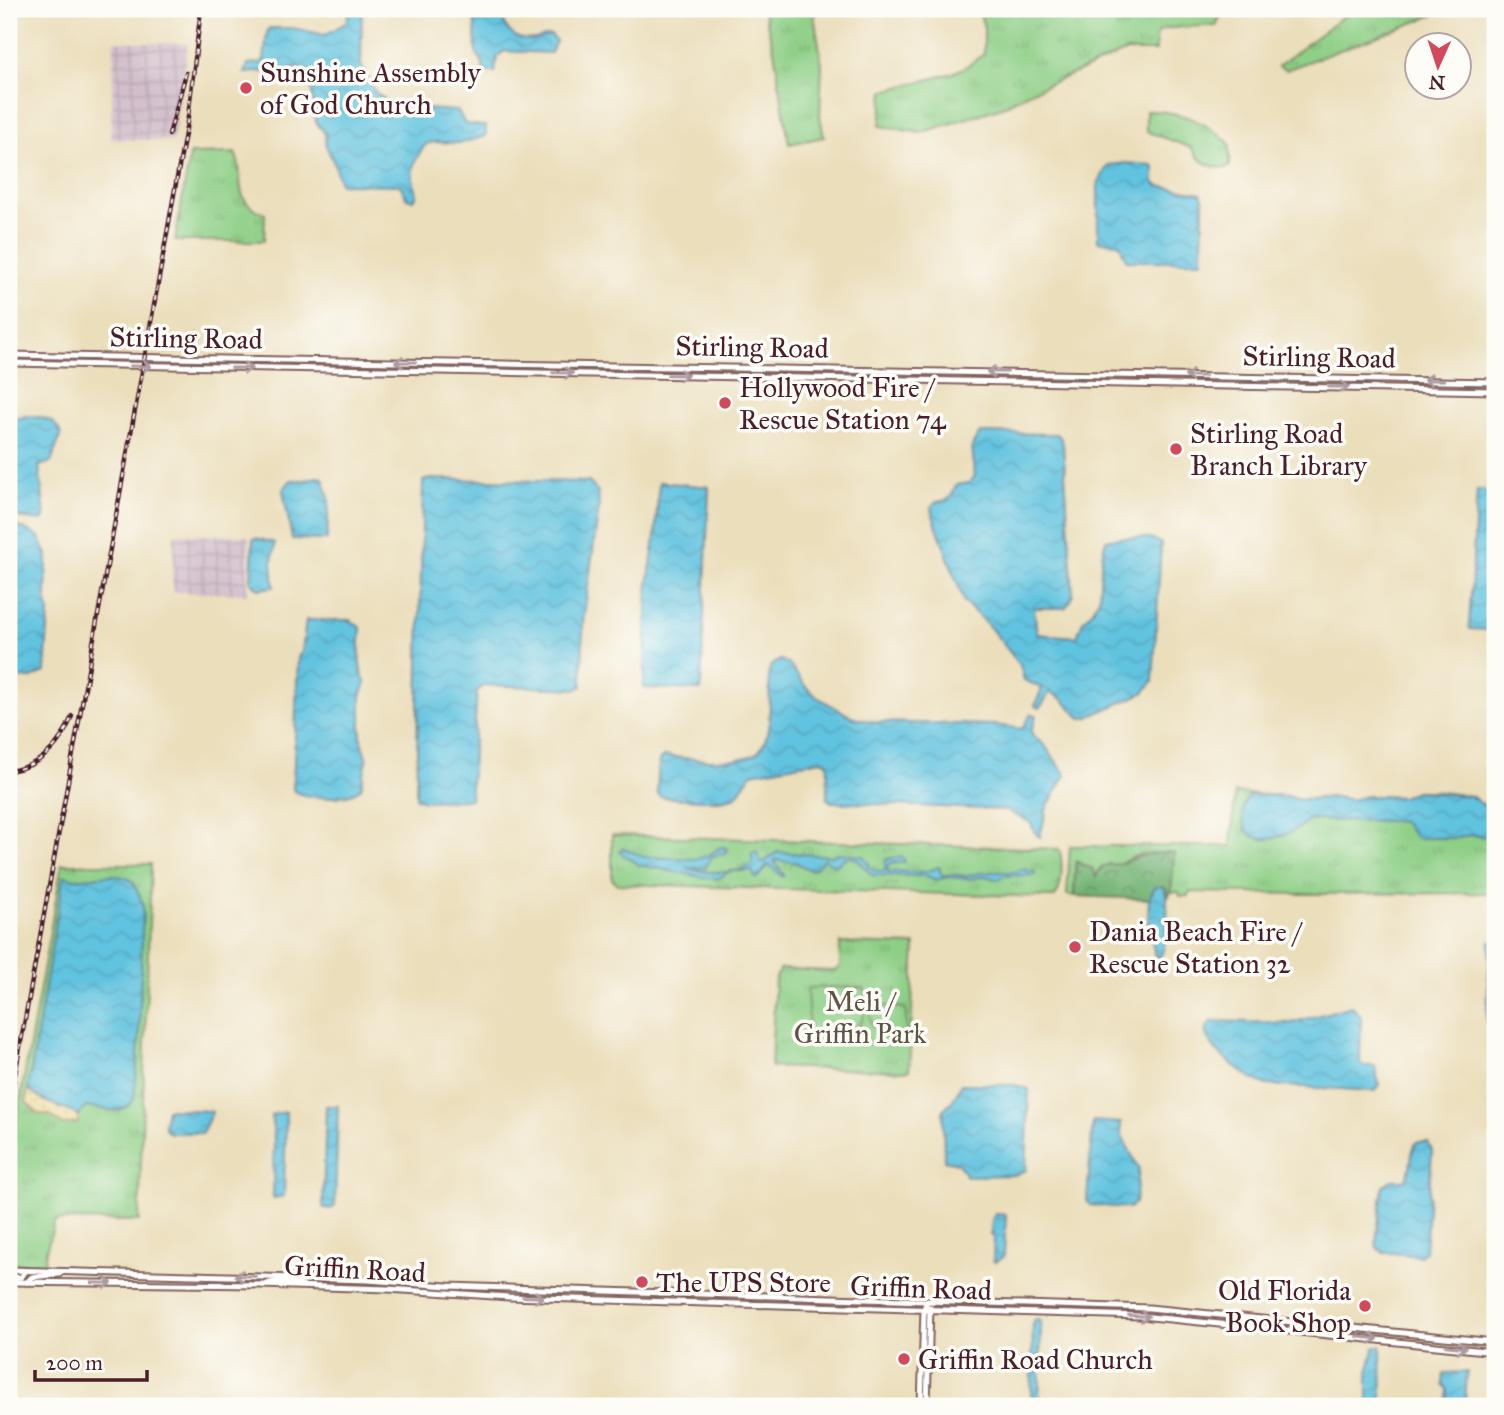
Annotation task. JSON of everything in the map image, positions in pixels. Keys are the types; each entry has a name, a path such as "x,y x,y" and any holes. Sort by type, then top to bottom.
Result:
{"main road":[{"name":"Stirling Road","path":"9,355 1495,382"},
{"name":"Stirling Road","path":"9,363 1495,391"},
{"path":"495,372 507,364"},
{"path":"509,372 522,364"},
{"path":"865,380 879,370"},
{"path":"1026,382 1037,373"},
{"path":"1089,383 1090,374"},
{"name":"Griffin Road","path":"9,1270 344,1279 448,1286 1120,1307 1204,1312 1495,1342"},
{"path":"9,1280 21,1277 26,1271"},
{"path":"27,1282 33,1277 69,1272"},
{"path":"265,1286 271,1282 301,1283 307,1278"},
{"path":"310,1287 317,1282 338,1282 344,1279"},
{"name":"Griffin Road","path":"9,1280 310,1287 581,1299 1098,1314 1188,1320 1495,1352"},
{"path":"581,1299 597,1290"},
{"path":"594,1299 610,1291"},
{"path":"927,1301 927,1406"},
{"path":"1098,1314 1105,1309 1120,1307"},
{"path":"921,1406 927,1309"},
{"path":"1188,1320 1199,1317 1204,1312"},
{"path":"1207,1322 1213,1317 1225,1314"}],"shaded area":[{"path":"114,41 188,44 173,141 111,139"},
{"path":"174,534 249,536 248,594 172,592"}],"green space":[{"path":"763,9 813,9 822,64 820,116 824,137 789,144 774,50"},
{"path":"979,9 1223,9 1216,26 1162,30 1156,37 1156,51 1127,51 1028,93 1002,107 921,133 880,126 884,91 953,73 984,54 984,28"},
{"path":"1353,9 1434,9 1434,15 1286,70 1278,66"},
{"path":"1146,111 1181,115 1212,129 1230,144 1230,166 1211,166 1202,161 1192,148 1146,131"},
{"path":"235,153 242,195 246,202 265,214 264,241 175,241 190,154"},
{"path":"1491,764 1495,764 1495,893 1190,892 1189,896 1180,896 1179,892 1171,892 1174,853 1140,854 1116,865 1109,864 1100,868 1096,877 1093,869 1084,867 1078,861 1075,864 1074,896 1067,895 1070,846 1231,846 1235,793 1287,796 1299,800 1335,797 1352,800 1367,796 1403,797 1416,791 1432,791 1471,796 1483,805 1487,804"},
{"path":"612,835 1059,849 1062,874 1055,897 617,884 612,879"},
{"path":"1174,853 1171,892 1168,897 1165,889 1155,887 1149,899 1074,896 1076,862 1093,869 1096,877 1104,866"},
{"path":"62,864 151,864 139,1221 55,1220 44,1266 9,1263 9,1163"},
{"name":"Meli / Griffin Park","path":"840,943 915,945 909,1071 771,1067 775,979 780,969 835,971 840,966"},
{"path":"829,987 864,988 864,1014 860,1024 845,1038 823,1045 810,1045 807,990"},
{"path":"874,1005 906,1010 906,1043 884,1037 873,1027 871,1013"}],"sand":[{"path":"28,1089 43,1100 78,1115 78,1123 63,1125 50,1115 38,1114 26,1102"}],"water":[{"path":"349,9 362,9 361,65 376,93 396,107 458,111 465,124 486,126 486,136 461,143 426,144 413,168 417,195 413,200 407,198 400,185 340,184 326,146 325,133 316,122 309,70 301,68 245,73 248,64 264,60 269,28 293,28 325,35 347,22"},
{"path":"474,9 502,9 504,23 515,36 535,39 551,35 556,41 551,53 504,51 497,57 495,72 483,72 483,63 476,52"},
{"path":"1108,165 1152,165 1154,182 1158,186 1201,193 1202,261 1127,261 1119,243 1098,241 1098,183"},
{"path":"26,416 51,422 61,434 51,462 39,466 45,516 42,521 20,517 9,509 9,421"},
{"path":"980,433 1056,434 1063,444 1073,594 1065,608 1034,608 1037,634 1077,637 1083,621 1099,598 1102,555 1106,540 1143,538 1161,544 1153,681 1145,692 1086,718 1081,718 1061,698 1050,692 1040,708 1035,706 1042,688 1024,680 1020,665 988,625 964,602 931,510 937,502 947,500 952,495 956,485 969,483 975,476 972,446"},
{"path":"323,478 329,498 327,540 292,539 283,490 291,480"},
{"path":"423,481 589,482 598,492 599,507 583,622 582,686 578,689 485,685 477,691 470,799 424,801 416,798"},
{"path":"659,482 709,487 701,690 644,688 648,584 655,539"},
{"path":"1477,490 1495,491 1495,527 1489,540 1486,559 1492,582 1488,630 1470,629 1469,626"},
{"path":"12,525 39,537 47,555 46,597 49,611 45,672 29,679 9,677 9,527"},
{"path":"253,539 275,543 272,563 274,587 259,589 251,582"},
{"path":"306,620 350,620 361,628 360,664 366,683 361,696 361,740 367,759 361,788 347,795 317,797 293,790 298,657 302,652"},
{"path":"780,660 789,664 817,697 854,718 875,722 996,725 1022,729 1031,714 1036,715 1031,733 1045,746 1066,775 1047,807 1040,837 1030,822 1005,810 831,802 827,798 828,763 822,760 752,773 736,796 728,798 709,800 660,797 657,792 659,761 664,756 727,760 751,756 759,751 764,744 769,724 769,671 771,666"},
{"path":"1416,791 1471,796 1483,805 1495,803 1495,838 1472,835 1416,838 1403,822 1310,819 1285,835 1262,839 1250,834 1244,823 1244,805 1250,795 1287,796 1299,800 1335,797 1352,800 1367,796 1403,797"},
{"path":"724,847 727,850 725,854 712,856 705,868 687,868 729,872 718,879 639,865 620,852 623,848 644,857 697,859"},
{"path":"756,851 759,860 764,862 777,852 863,856 873,870 883,871 886,859 902,857 905,862 889,864 887,871 925,872 939,867 942,876 1017,872 1022,869 1035,872 1034,875 1004,876 998,880 987,876 936,880 927,876 872,875 852,857 847,857 836,866 824,859 816,868 810,870 797,863 775,860 783,877 768,865 757,878 752,871 734,871 752,864 752,853"},
{"path":"111,875 133,882 143,904 139,1043 134,1099 129,1105 118,1110 86,1107 79,1115 43,1100 28,1089 63,879 65,876 74,879"},
{"path":"1155,887 1163,887 1167,911 1166,934 1159,958 1155,956 1148,922 1149,899"},
{"path":"1490,941 1495,941 1495,1033 1489,1029 1487,1021"},
{"path":"1352,1006 1361,1017 1360,1063 1364,1066 1375,1066 1379,1085 1375,1091 1267,1085 1232,1064 1206,1035 1208,1025 1214,1021 1292,1023"},
{"path":"961,1084 1015,1085 1029,1089 1026,1170 1016,1175 966,1176 958,1163 944,1160 943,1110 953,1100"},
{"path":"326,1106 338,1106 335,1206 331,1209 324,1208 323,1205"},
{"path":"167,1109 212,1112 202,1133 171,1133 164,1125"},
{"path":"286,1112 284,1196 273,1198 274,1136 271,1115"},
{"path":"1093,1121 1121,1123 1121,1134 1139,1169 1135,1203 1129,1208 1090,1205 1087,1201"},
{"path":"1417,1142 1428,1142 1432,1151 1425,1251 1420,1256 1383,1252 1378,1249 1376,1243 1383,1186 1391,1180 1405,1180"},
{"path":"995,1214 1006,1215 1004,1256 995,1262 994,1237 991,1235"},
{"path":"1040,1320 1041,1327 1039,1406 1031,1406 1033,1322"},
{"path":"1375,1346 1381,1346 1382,1406 1368,1406 1368,1373"},
{"path":"1467,1372 1465,1406 1447,1406 1448,1390 1443,1385 1444,1373"}],"railway":[{"path":"9,1108 188,117 201,9"},
{"path":"169,135 186,73"},
{"path":"9,771 31,764 48,753 62,736 72,716"}],"place":[{"name":"Sunshine Assembly of God Church","path":"246,88"},
{"name":"Hollywood Fire / Rescue Station 74","path":"725,403"},
{"name":"Stirling Road Branch Library","path":"1176,449"},
{"name":"Dania Beach Fire / Rescue Station 32","path":"1075,947"},
{"name":"The UPS Store","path":"642,1282"},
{"name":"Old Florida Book Shop","path":"1365,1306"},
{"name":"Griffin Road Church","path":"904,1359"}]}
